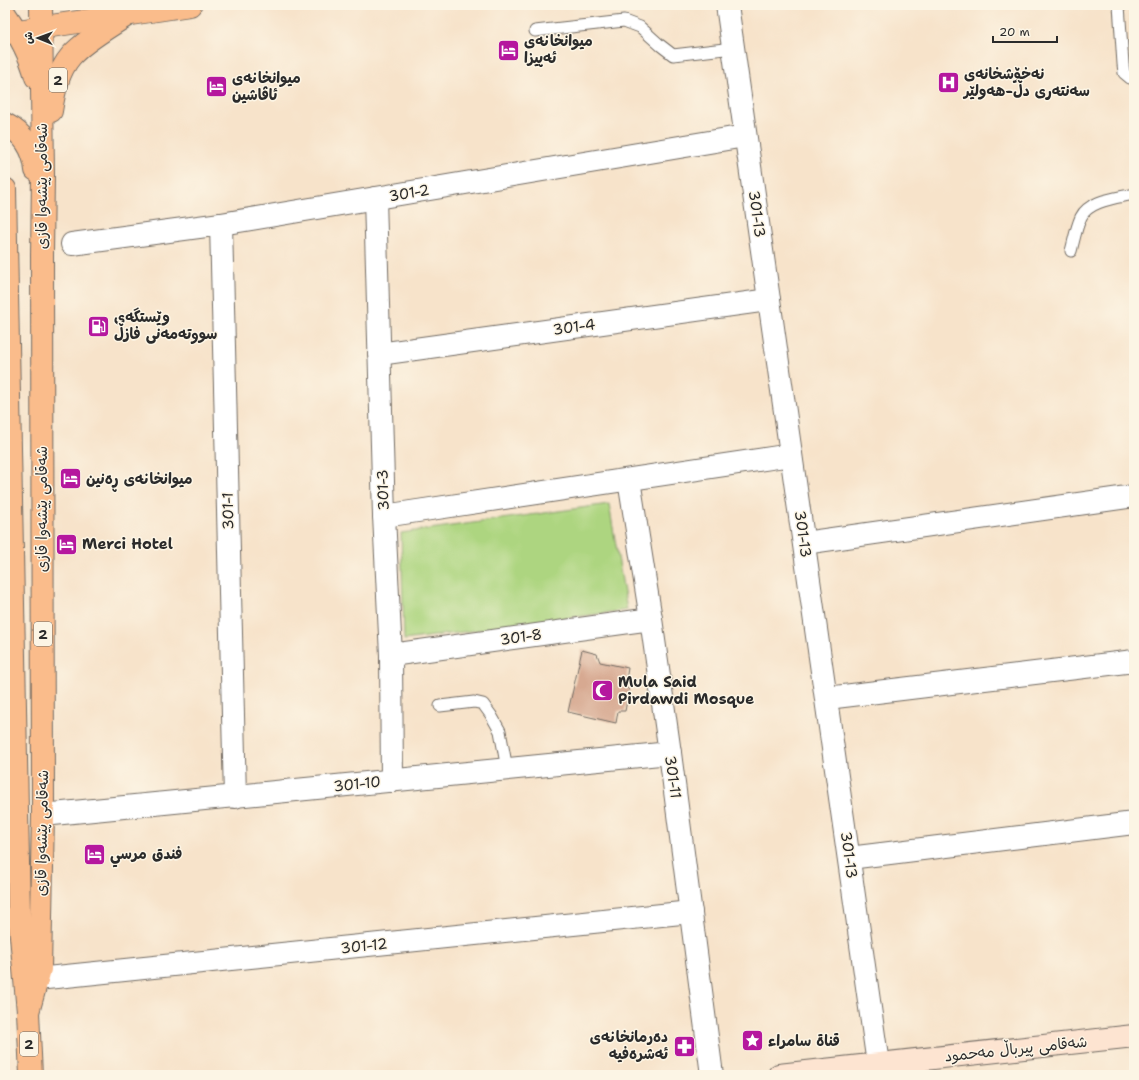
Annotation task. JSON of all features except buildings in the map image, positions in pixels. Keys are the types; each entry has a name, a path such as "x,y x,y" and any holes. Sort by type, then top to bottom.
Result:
{"highway":[{"name":"2","path":"43,174 53,94 57,82 71,56 127,15 190,5"},
{"path":"11,33 37,12 69,17 127,15"},
{"name":"شەقامی پێشەوا قازی","path":"28,1012 40,969 43,815 43,174 42,96 37,12"},
{"path":"5,14 11,33 32,60 42,96"},
{"path":"5,124 19,132 26,140 34,158 42,246"},
{"name":"شەقامی پێشەوا قازی","path":"5,189 19,914 28,1012 31,1075"}],"main road":[{"name":"شەقامی پیرباڵ مەحمود","path":"779,1075 1134,1036"}],"street":[{"name":"301-13","path":"727,5 878,1064"},
{"name":"301-2","path":"72,244 221,224 745,136"},
{"name":"301-3","path":"375,198 384,516 391,655 392,781"},
{"name":"301-1","path":"221,224 235,797"},
{"name":"301-4","path":"379,354 769,300"},
{"path":"384,516 791,455"},
{"name":"301-11","path":"628,480 651,619 670,753 712,1075"},
{"path":"804,543 1134,496"},
{"name":"301-8","path":"391,655 651,619"},
{"path":"827,698 1134,661"},
{"name":"301-10","path":"43,815 670,753"},
{"path":"849,858 1134,823"},
{"name":"301-12","path":"37,979 691,912"}],"lane":[{"path":"1119,5 1124,73 1130,78 1134,79"},
{"path":"535,31 624,21 640,27 673,55 734,48"},
{"path":"1071,251 1081,216 1092,205 1134,194"},
{"path":"440,706 474,702 483,704 500,730 507,769"}],"green space":[{"path":"609,504 627,610 404,640 401,533"}],"place":[{"name":"میوانخانەی ئەپیزا","path":"508,50"},
{"name":"نەخۆشخانەی سەنتەری دڵ-هەولێر","path":"949,83"},
{"name":"میوانخانەی ئاڤاشین","path":"216,87"},
{"name":"وێستگەی سووتەمەنی فازڵ","path":"98,326"},
{"name":"میوانخانەی ڕەنین","path":"70,479"},
{"name":"Merci Hotel","path":"66,544"},
{"name":"Mula Said Pirdawdi Mosque","path":"603,691"},
{"name":"فندق مرسي","path":"94,854"},
{"name":"قناة سامراء","path":"752,1041"},
{"name":"دەرمانخانەی ئەشرەفیە","path":"684,1046"}]}
